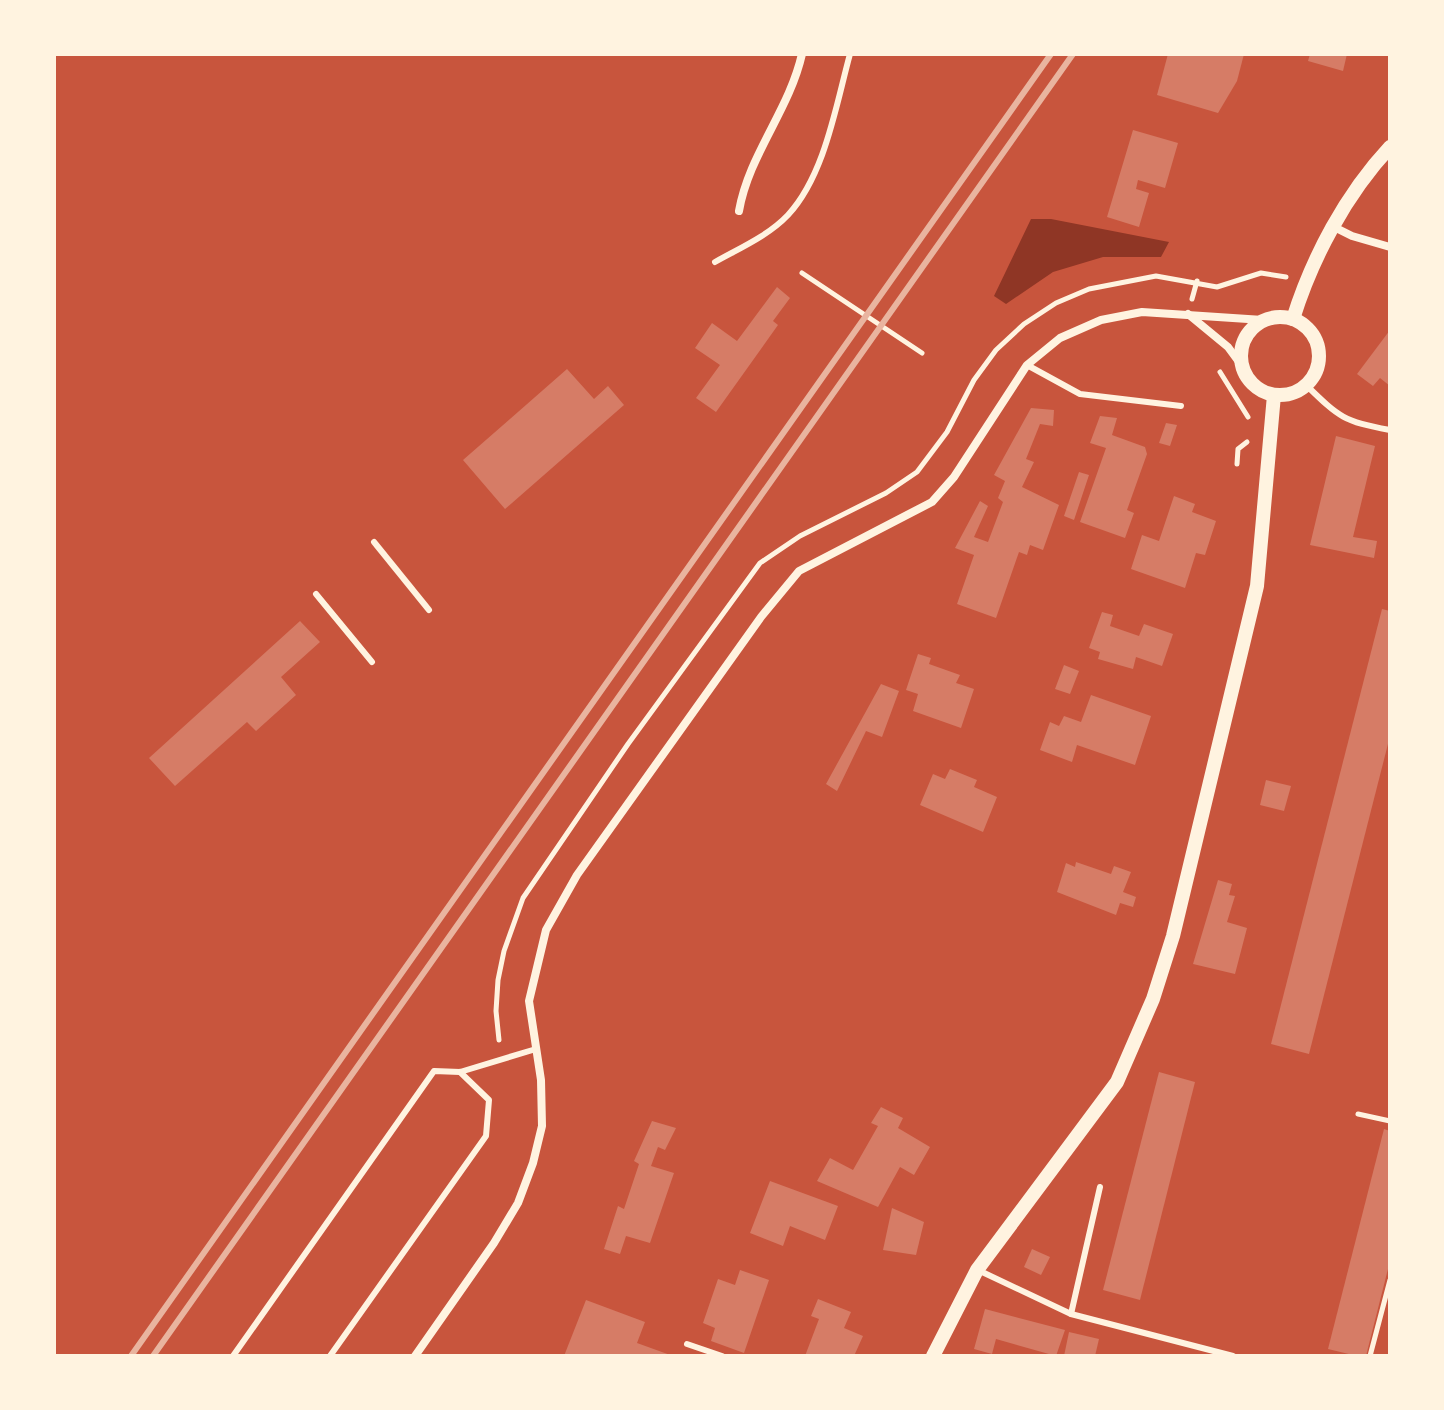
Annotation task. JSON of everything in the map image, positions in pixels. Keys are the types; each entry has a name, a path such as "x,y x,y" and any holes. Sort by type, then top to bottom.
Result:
{"street":[{"path":"739,211 744,180 779,116 802,54"},
{"path":"1293,319 1334,227 1361,182 1390,147"},
{"path":"1334,227 1352,236 1390,247"},
{"path":"415,1356 494,1243 518,1203 542,1126 529,1001 546,930 577,875 761,617 799,571 932,502 954,477 1027,365 1060,338 1101,320 1142,312 1188,314 1263,320 1283,316 1305,326 1318,348 1314,375 1306,385 1291,394 1274,395 1254,385 1228,347 1188,314"},
{"path":"1242,366 1242,343 1263,320"},
{"path":"933,1356 977,1270 1117,1082 1153,999 1173,936 1252,608 1261,557 1274,395"}],"lane":[{"path":"715,262 764,234 789,213 822,156 850,54"},
{"path":"1027,365 1080,394 1181,406"},
{"path":"1306,385 1332,412 1347,422 1390,430"},
{"path":"374,542 429,610"},
{"path":"316,594 372,662"},
{"path":"233,1356 434,1071 460,1072 536,1049"},
{"path":"330,1356 486,1136 489,1100 460,1072"},
{"path":"1071,1314 1100,1187"},
{"path":"977,1270 1071,1314 1233,1356"},
{"path":"687,1344 722,1356"}],"path":[{"path":"802,273 922,353"},
{"path":"1192,299 1197,281"},
{"path":"1217,364 1225,383 1247,410 1249,425"},
{"path":"1237,464 1238,449 1246,445 1248,435"},
{"path":"1358,1114 1390,1121"},
{"path":"1370,1356 1390,1280"}],"shaded area":[{"path":"1031,219 1051,219 1169,242 1161,257 1103,257 1053,272 1006,304 994,296"}],"building":[{"path":"1168,54 1244,54 1237,81 1218,113 1157,95"},
{"path":"1310,54 1347,54 1343,71 1308,61"},
{"path":"1133,130 1178,143 1165,188 1138,180 1136,189 1149,193 1139,227 1107,217"},
{"path":"777,287 790,298 773,321 778,325 716,412 696,398 720,365 695,348 712,323 737,341"},
{"path":"1390,330 1390,386 1380,378 1373,386 1357,374"},
{"path":"567,369 594,399 608,386 624,405 505,509 463,460"},
{"path":"1031,408 1054,410 1053,426 1040,424 1026,459 1034,462 1022,487 1059,505 1043,550 1030,545 1027,555 1019,552 996,618 957,604 974,555 955,548 980,501 988,506 974,537 988,542 1003,502 998,498 1005,481 994,475"},
{"path":"1100,416 1117,418 1112,435 1145,447 1147,454 1127,510 1134,513 1125,538 1080,522 1106,448 1090,443"},
{"path":"1166,423 1177,425 1170,446 1159,443"},
{"path":"1336,436 1375,446 1353,537 1377,541 1374,558 1310,545"},
{"path":"1079,472 1089,475 1074,520 1064,516"},
{"path":"1174,496 1195,504 1192,512 1216,521 1205,555 1196,553 1185,588 1131,569 1142,535 1159,541"},
{"path":"1382,609 1390,611 1390,736 1309,1054 1271,1044"},
{"path":"1102,612 1113,615 1110,626 1139,636 1144,624 1173,634 1162,666 1136,657 1133,669 1098,659 1100,652 1089,648"},
{"path":"300,621 320,642 281,677 296,695 256,731 247,722 175,786 149,758"},
{"path":"918,654 931,658 929,664 960,675 956,683 974,689 961,728 913,711 918,694 906,690"},
{"path":"1064,665 1079,671 1070,694 1055,689"},
{"path":"881,684 899,691 882,737 866,731 837,791 826,784"},
{"path":"1091,695 1151,716 1135,765 1077,745 1072,762 1040,750 1050,722 1059,726 1064,716 1081,722"},
{"path":"950,769 977,780 974,787 997,797 983,832 920,805 933,774 945,779"},
{"path":"1266,780 1291,786 1284,811 1260,805"},
{"path":"1076,862 1111,874 1114,866 1131,872 1123,892 1136,897 1133,907 1120,903 1116,915 1057,892 1066,863 1075,867"},
{"path":"1218,880 1232,884 1229,895 1235,896 1227,922 1247,928 1235,974 1193,964"},
{"path":"1159,1072 1195,1082 1140,1300 1103,1290"},
{"path":"881,1107 903,1118 898,1128 930,1147 914,1175 900,1167 878,1207 817,1181 830,1158 853,1170 878,1126 871,1123"},
{"path":"652,1121 676,1128 665,1150 658,1147 651,1166 674,1173 650,1243 626,1236 620,1254 604,1249 618,1206 624,1209 639,1164 634,1161"},
{"path":"1384,1129 1390,1131 1390,1261 1366,1356 1357,1356 1328,1349"},
{"path":"770,1181 838,1206 825,1240 790,1226 783,1246 750,1233"},
{"path":"892,1208 924,1222 916,1255 883,1250"},
{"path":"1032,1249 1050,1257 1041,1275 1024,1267"},
{"path":"740,1270 769,1280 744,1353 711,1341 715,1328 703,1323 718,1279 735,1285"},
{"path":"818,1299 851,1312 844,1328 863,1336 854,1356 805,1356 819,1319 811,1316"},
{"path":"586,1300 645,1322 637,1343 673,1356 564,1356"},
{"path":"985,1309 1065,1330 1056,1356 996,1339 992,1354 974,1349"},
{"path":"1069,1332 1099,1339 1095,1356 1064,1356"}],"railway":[{"path":"131,1356 1051,54"},
{"path":"153,1356 1073,54"}]}
